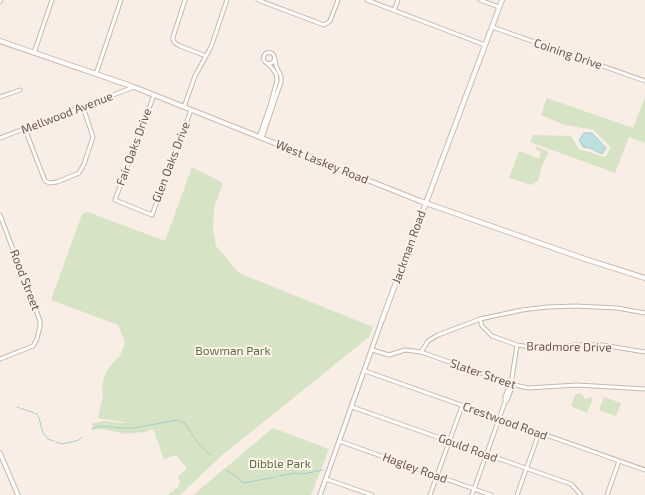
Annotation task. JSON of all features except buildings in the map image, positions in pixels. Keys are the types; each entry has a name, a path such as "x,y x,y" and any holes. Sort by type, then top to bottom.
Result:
{"main road":[{"name":"Jackman Road","path":"382,320 502,0"},
{"name":"West Laskey Road","path":"0,42 154,94 425,203 585,259 645,278"}],"street":[{"path":"34,53 52,0"},
{"path":"96,74 121,0"},
{"path":"185,0 173,40 180,46 206,56"},
{"path":"184,107 195,76 211,46 227,0"},
{"path":"258,0 324,25 330,21 338,0"},
{"path":"367,0 485,45"},
{"path":"394,10 398,0"},
{"path":"480,0 499,7"},
{"name":"Coining Drive","path":"492,27 645,81"},
{"path":"266,54 273,54 276,66 281,76 281,82 261,137 277,80 276,74 264,58 266,54"},
{"path":"267,63 272,63 275,59"},
{"name":"Mellwood Avenue","path":"0,138 134,87"},
{"path":"0,97 20,90"},
{"name":"Fair Oaks Drive","path":"152,215 115,200 154,94"},
{"path":"25,129 45,181 52,183 79,173 84,164 93,137 83,107"},
{"name":"Glen Oaks Drive","path":"152,215 191,110"},
{"name":"Rood Street","path":"0,215 40,321 39,335 33,346 0,359"},
{"path":"421,352 425,344 431,338 480,319 522,310 561,306 600,307 645,313"},
{"name":"Bradmore Drive","path":"480,319 482,326 492,336 517,345 543,349 590,345 611,346 645,352"},
{"name":"Jackman Road","path":"320,495 382,320"},
{"path":"472,495 507,400 517,345"},
{"name":"Slater Street","path":"372,350 389,355 405,350 421,352 511,384 530,388 577,385 645,389"},
{"name":"Crestwood Road","path":"365,371 645,470"},
{"path":"430,495 462,406"},
{"name":"Gould Road","path":"352,407 571,484 581,495"},
{"path":"518,495 539,433"},
{"name":"Hagley Road","path":"339,441 491,495"},
{"path":"0,453 18,495"},
{"path":"607,495 618,461"},
{"path":"326,479 372,495"}],"green space":[{"path":"645,97 645,143 629,137 615,173 530,142 533,135 571,136 579,149 605,157 611,148 594,130 564,125 541,115 547,98 633,128"},
{"path":"536,146 549,152 542,166 538,181 531,185 509,178 519,151 539,159 541,152 535,149"},
{"name":"Bowman Park","path":"192,167 223,183 214,208 213,229 216,246 239,273 373,327 369,337 220,457 180,495 167,495 178,487 180,482 178,477 187,468 176,455 164,459 153,429 145,432 125,434 103,429 93,430 92,423 105,421 128,423 98,418 103,395 102,385 106,372 120,356 125,343 118,325 51,300 82,214 88,212 165,241"},
{"path":"578,393 582,394 585,399 590,397 593,398 587,413 571,406 575,395"},
{"path":"604,397 621,403 616,416 599,410"},
{"name":"Dibble Park","path":"273,428 329,449 311,495 193,495"}],"water":[{"path":"584,133 592,133 606,148 602,154 590,148 583,147 579,140"}],"waterway":[{"path":"17,407 37,414 43,433 48,439 54,441"},
{"path":"92,429 99,426 134,428 177,420 185,423 199,444 211,455"},
{"path":"56,442 62,444 79,440 82,437"},
{"path":"226,470 243,483 276,477"},
{"path":"279,476 295,473 303,474 323,470"}]}
